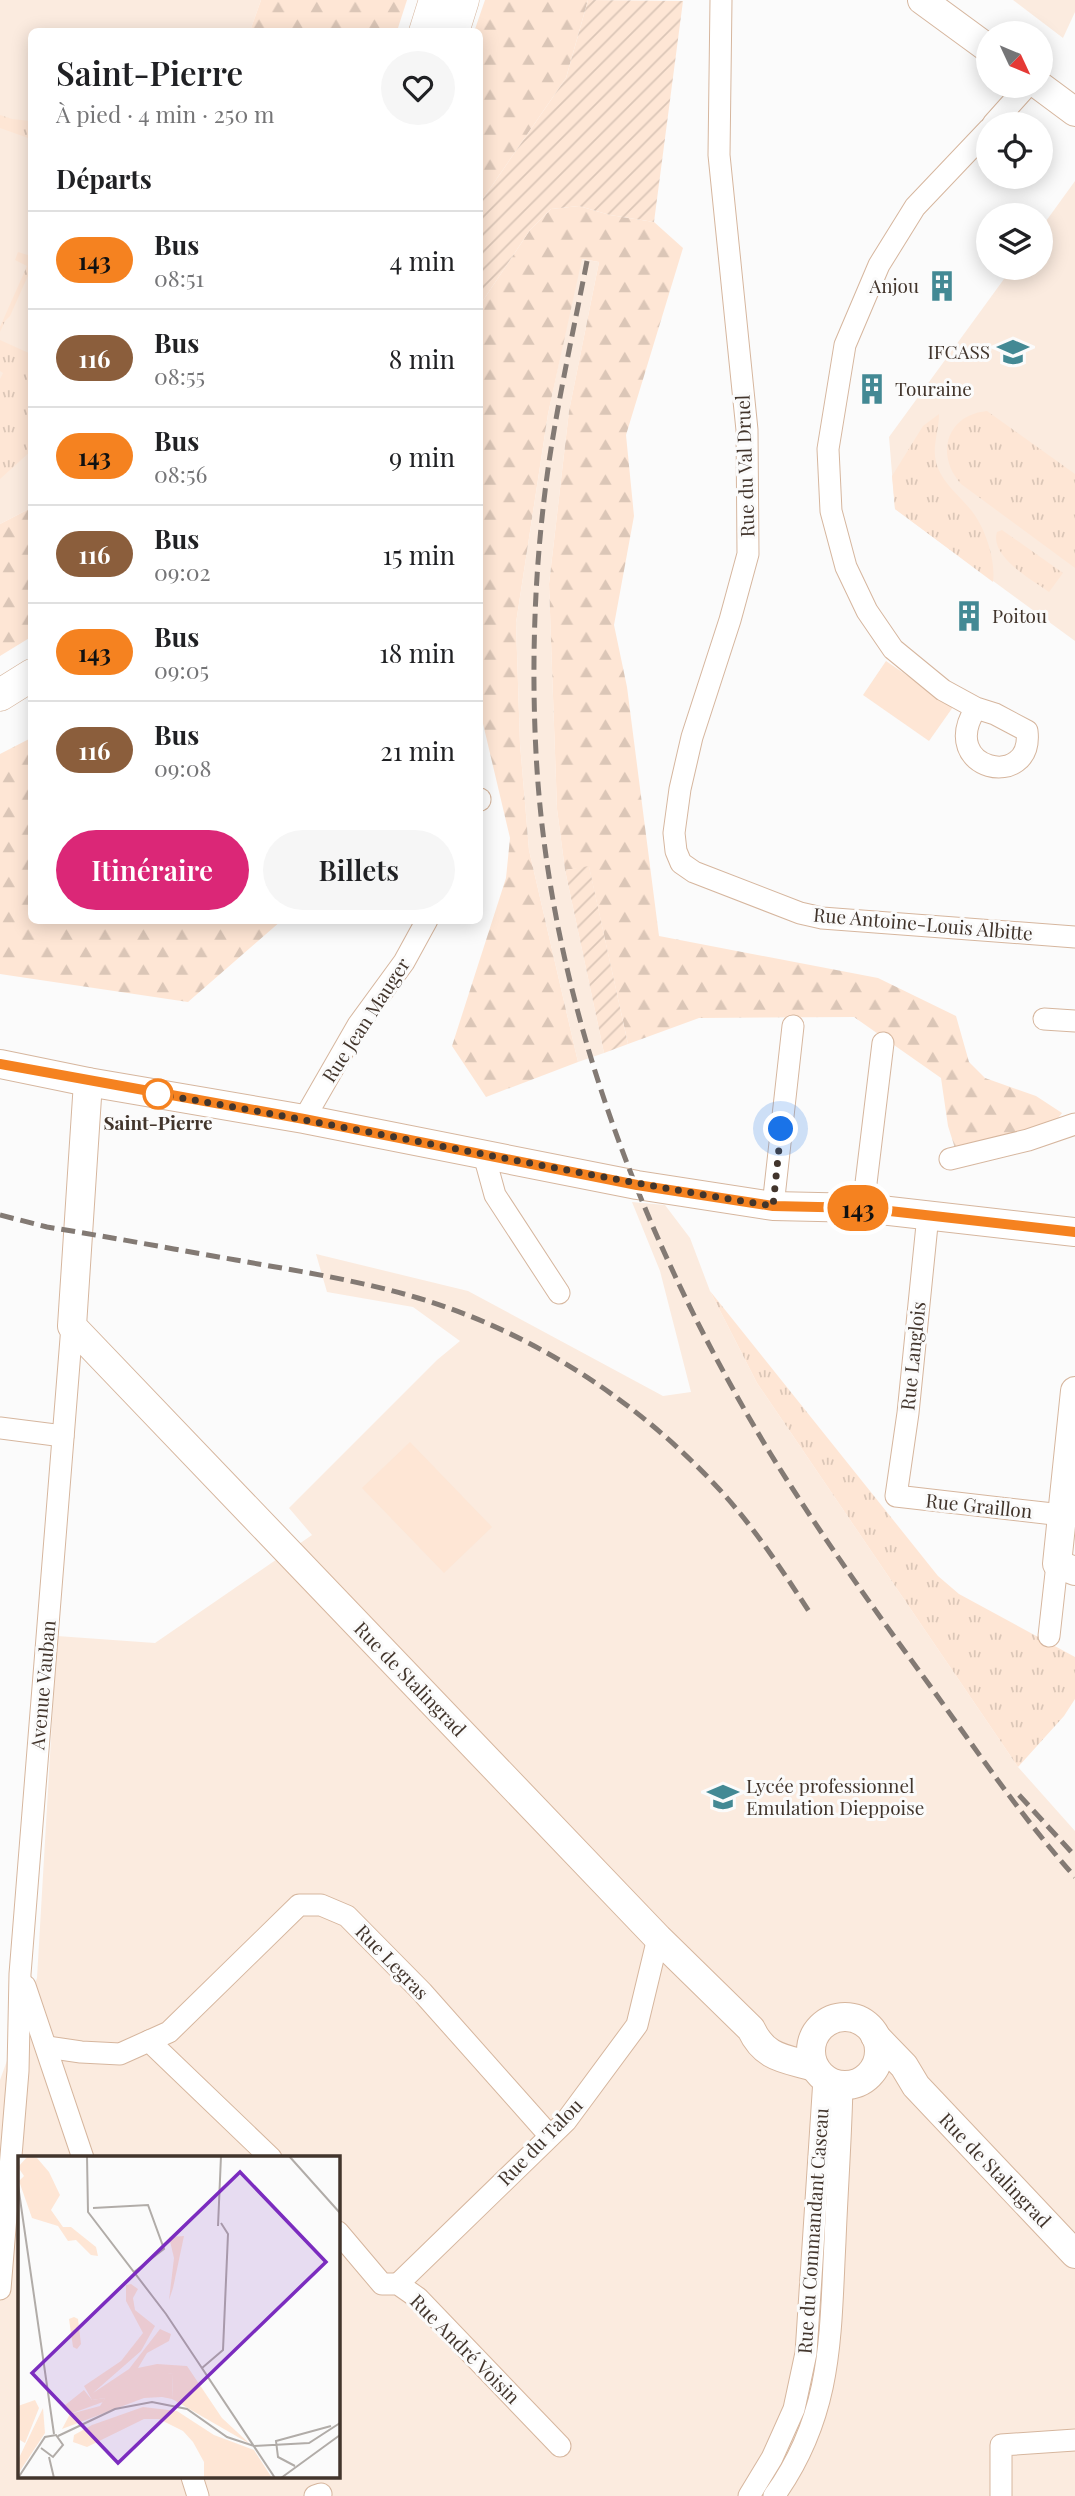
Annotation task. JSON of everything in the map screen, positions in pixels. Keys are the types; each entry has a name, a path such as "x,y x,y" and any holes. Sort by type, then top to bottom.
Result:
{"main road":[{"path":"426,28 435,0"},
{"path":"454,28 463,0"},
{"path":"0,695 28,678"},
{"path":"0,710 28,693"}],"street":[{"name":"Rue du Val Druel","path":"694,872 681,863 676,851 674,833 680,789 692,737 730,620 748,554 747,430 719,156 721,0"},
{"path":"922,0 976,39"},
{"path":"1054,96 1075,112"},
{"path":"1004,112 1016,98"},
{"path":"976,143 915,207 879,265 845,345 828,449 831,511 846,567 867,611 893,649 943,690 976,709"},
{"name":"Rue Antoine-Louis Albitte","path":"694,872 800,913 821,918 1075,937"},
{"name":"Rue Jean Mauger","path":"304,1119 358,1025 404,962 426,924"},
{"path":"1044,1019 1075,1021"},
{"path":"773,1206 793,1026"},
{"path":"863,1208 883,1043"},
{"path":"0,1064 304,1119 637,1185 773,1206 863,1208 1075,1232"},
{"name":"Avenue Vauban","path":"0,2288 18,2071 10,1973 63,1436 88,1082"},
{"path":"950,1160 1028,1140 1075,1124"},
{"path":"484,1155 495,1195 559,1293"},
{"name":"Rue Langlois","path":"896,1496 908,1413 928,1215"},
{"name":"Rue de Stalingrad","path":"72,1326 658,1938 751,2029 766,2052 827,2077"},
{"path":"1049,1636 1066,1567 1062,1515 1073,1432 1075,1391"},
{"path":"0,1428 63,1436"},
{"name":"Rue Graillon","path":"896,1496 1062,1515"},
{"name":"Rue Legras","path":"149,2041 169,2032 299,1905 321,1905 347,1916 357,1926 422,1992 550,2136"},
{"name":"Rue du Talou","path":"398,2284 566,2121 636,2025 658,1938"},
{"path":"10,1973 47,2047 82,2156"},
{"path":"849,2017 869,2027 875,2036 878,2058 869,2075 861,2081 827,2077 810,2049 816,2033 828,2022 838,2018 849,2017"},
{"name":"Rue de Stalingrad","path":"751,2029 777,2040 816,2033"},
{"name":"Rue de Stalingrad","path":"875,2036 904,2067 916,2086 1075,2254"},
{"path":"47,2047 121,2054 149,2041 269,2156"},
{"path":"869,2075 916,2086"},
{"name":"Rue du Commandant Caseau","path":"751,2496 794,2409 806,2353 827,2077"},
{"name":"Rue du Commandant Caseau","path":"774,2496 793,2469 810,2432 823,2391 831,2327 827,2077"},
{"name":"Rue André Voisin","path":"340,2234 382,2284 398,2284 418,2298 560,2446"},
{"path":"1001,2496 1002,2445 1075,2440"},
{"path":"192,2478 198,2496"}],"shaded area":[{"path":"0,0 261,0 251,28 28,28 28,509 0,524"},
{"path":"1013,0 1075,0 1075,12 1063,38 1054,31 1054,21 1041,21"},
{"name":"IFCASS","path":"1075,181 1075,641 895,509 889,437 1003,280 1053,280 1053,211"},
{"path":"581,259 599,262 569,411 549,584 557,809 565,870 604,1053 578,1062 529,850 520,744 516,623 548,414"},
{"path":"632,1202 665,1205 690,1238 710,1291 757,1383 1018,1767 1075,1831 1075,2496 0,2496 0,2080 37,1978 57,1636 155,1643 312,1535 289,1508 437,1360 460,1341 413,1307 327,1292 316,1254 468,1291 663,1396 691,1392 660,1271"}],"green space":[{"path":"261,0 407,0 398,28 251,28"},
{"path":"485,0 588,0 566,78 483,199 483,28 475,28"},
{"path":"588,0 683,1 654,222 610,215 579,206 551,209 530,230 483,300 483,199 566,78"},
{"path":"0,115 28,121 28,138 0,128"},
{"path":"579,206 610,215 654,222 683,248 626,435 634,516 614,625 627,687 659,936 878,978 956,1016 969,1062 985,1078 1036,1096 1062,1113 1036,1147 959,1161 948,1126 941,1078 854,1017 699,1018 628,1044 589,867 565,870 557,809 549,584 569,411 599,262 582,259 548,414 516,623 520,744 529,850 578,1062 486,1097 452,1046 506,878 510,838 483,724 483,300 530,230 551,209"},
{"path":"18,252 28,255 28,276 0,332 27,266 15,260"},
{"path":"0,340 28,353 28,454 0,479 0,379 3,373 0,371"},
{"path":"987,411 1075,474 1075,568 961,484 953,473 947,449 954,428 973,414"},
{"path":"939,414 935,450 938,469 981,525 991,554 993,582 895,509 892,476 923,426"},
{"path":"27,510 28,639 0,656 0,524"},
{"path":"1002,530 1063,573 1049,592 1005,558 996,541 997,532"},
{"path":"886,661 953,707 929,741 863,695"},
{"path":"28,740 28,924 278,924 188,1002 0,974 0,754"},
{"path":"589,866 628,1044 604,1053 565,870"},
{"path":"710,1291 938,1576 959,1594 1075,1657 1075,1699 1064,1716 1018,1767 757,1383"},
{"path":"410,1442 492,1527 444,1573 362,1488"}],"railway":[{"path":"587,261 557,412 544,498 535,607 534,680 536,753 545,846 560,937 582,1028 610,1117 644,1205 682,1290 724,1373 770,1453 881,1619 1014,1802 1075,1877"},
{"path":"0,1215 47,1227 373,1286 460,1312 502,1330 581,1373 654,1427 687,1457 744,1518 810,1613"},
{"path":"1019,1795 1075,1856"}],"bus line":[{"name":"143","path":"0,1064 304,1119 637,1185 773,1206 863,1208 1075,1232"}],"place":[{"name":"Anjou","path":"942,286"},
{"name":"IFCASS","path":"1013,352"},
{"name":"Touraine","path":"872,389"},
{"name":"Poitou","path":"969,616"},
{"name":"Saint-Pierre","path":"158,1094"},
{"name":"Lycée professionnel Emulation Dieppoise","path":"723,1797"}],"route":[{"path":"158,1094 304,1119 637,1185 773,1206 781,1129"}]}
